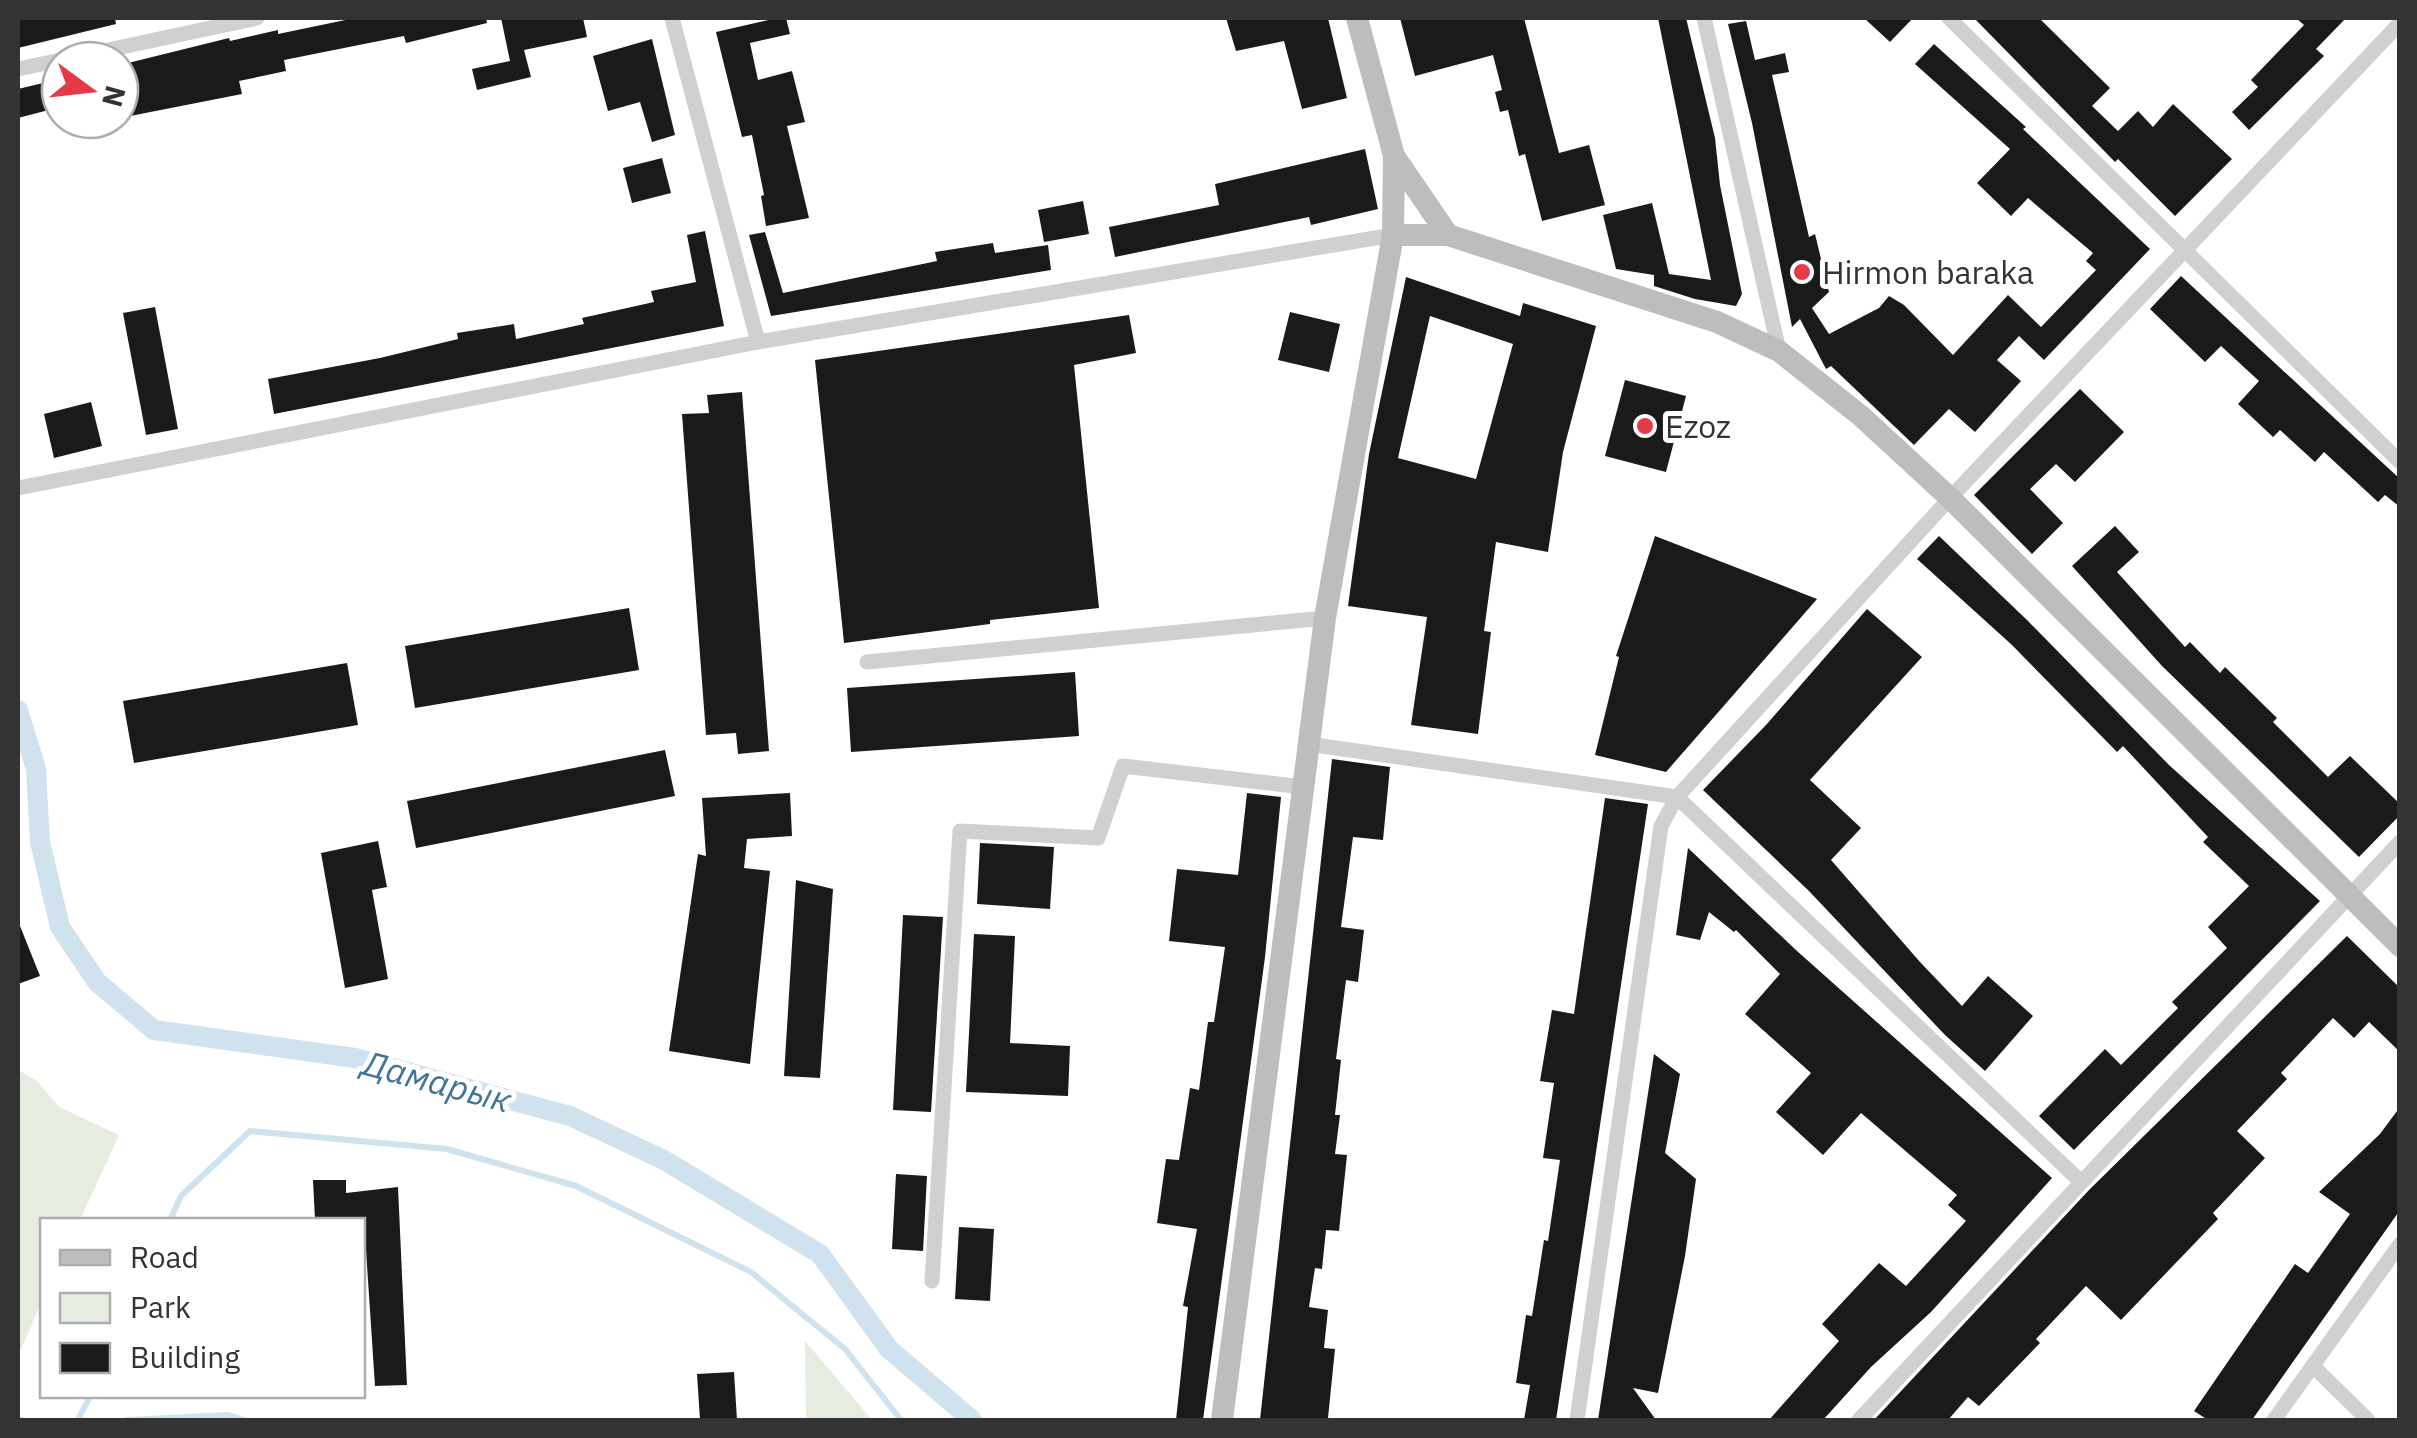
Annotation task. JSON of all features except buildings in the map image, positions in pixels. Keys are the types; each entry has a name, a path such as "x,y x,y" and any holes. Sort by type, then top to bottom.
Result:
{"main road":[{"path":"1222,1420 1325,618 1392,235 1394,156 1357,18"},
{"path":"1394,156 1448,235"},
{"path":"1392,235 1448,235 1717,322 1778,350 1862,416 1950,498 2400,946"}],"street":[{"path":"140,43 256,18"},
{"path":"672,18 758,342"},
{"path":"1704,18 1778,350"},
{"path":"1949,18 2400,462"},
{"path":"1577,1420 1661,826 1676,797 1950,498 2400,23"},
{"path":"18,488 758,342 1392,235"},
{"path":"866,662 1325,618"},
{"path":"1308,744 1676,797 2080,1181"},
{"path":"932,1280 960,831 1098,838 1122,766 1302,787"},
{"path":"1859,1420 2400,842"},
{"path":"2274,1420 2400,1244"},
{"path":"2313,1366 2368,1420"}],"green space":[{"path":"18,1070 36,1080 59,1107 119,1135 81,1218 40,1218 40,1306 18,1356"},
{"path":"805,1341 872,1420 806,1420"}],"waterway":[{"name":"Дамарык","path":"18,710 36,769 40,842 60,927 97,982 154,1030 355,1058 570,1116 664,1160 820,1254 889,1349 972,1420"},
{"path":"171,1218 181,1196 250,1131 447,1149 576,1186 751,1272 845,1349 901,1420"},
{"path":"78,1420 89,1398"},
{"path":"127,1420 228,1415 244,1420"},
{"path":"18,1419 22,1420"}],"place":[{"name":"Hirmon baraka","path":"1802,272"},
{"name":"Ezoz","path":"1645,426"}]}
